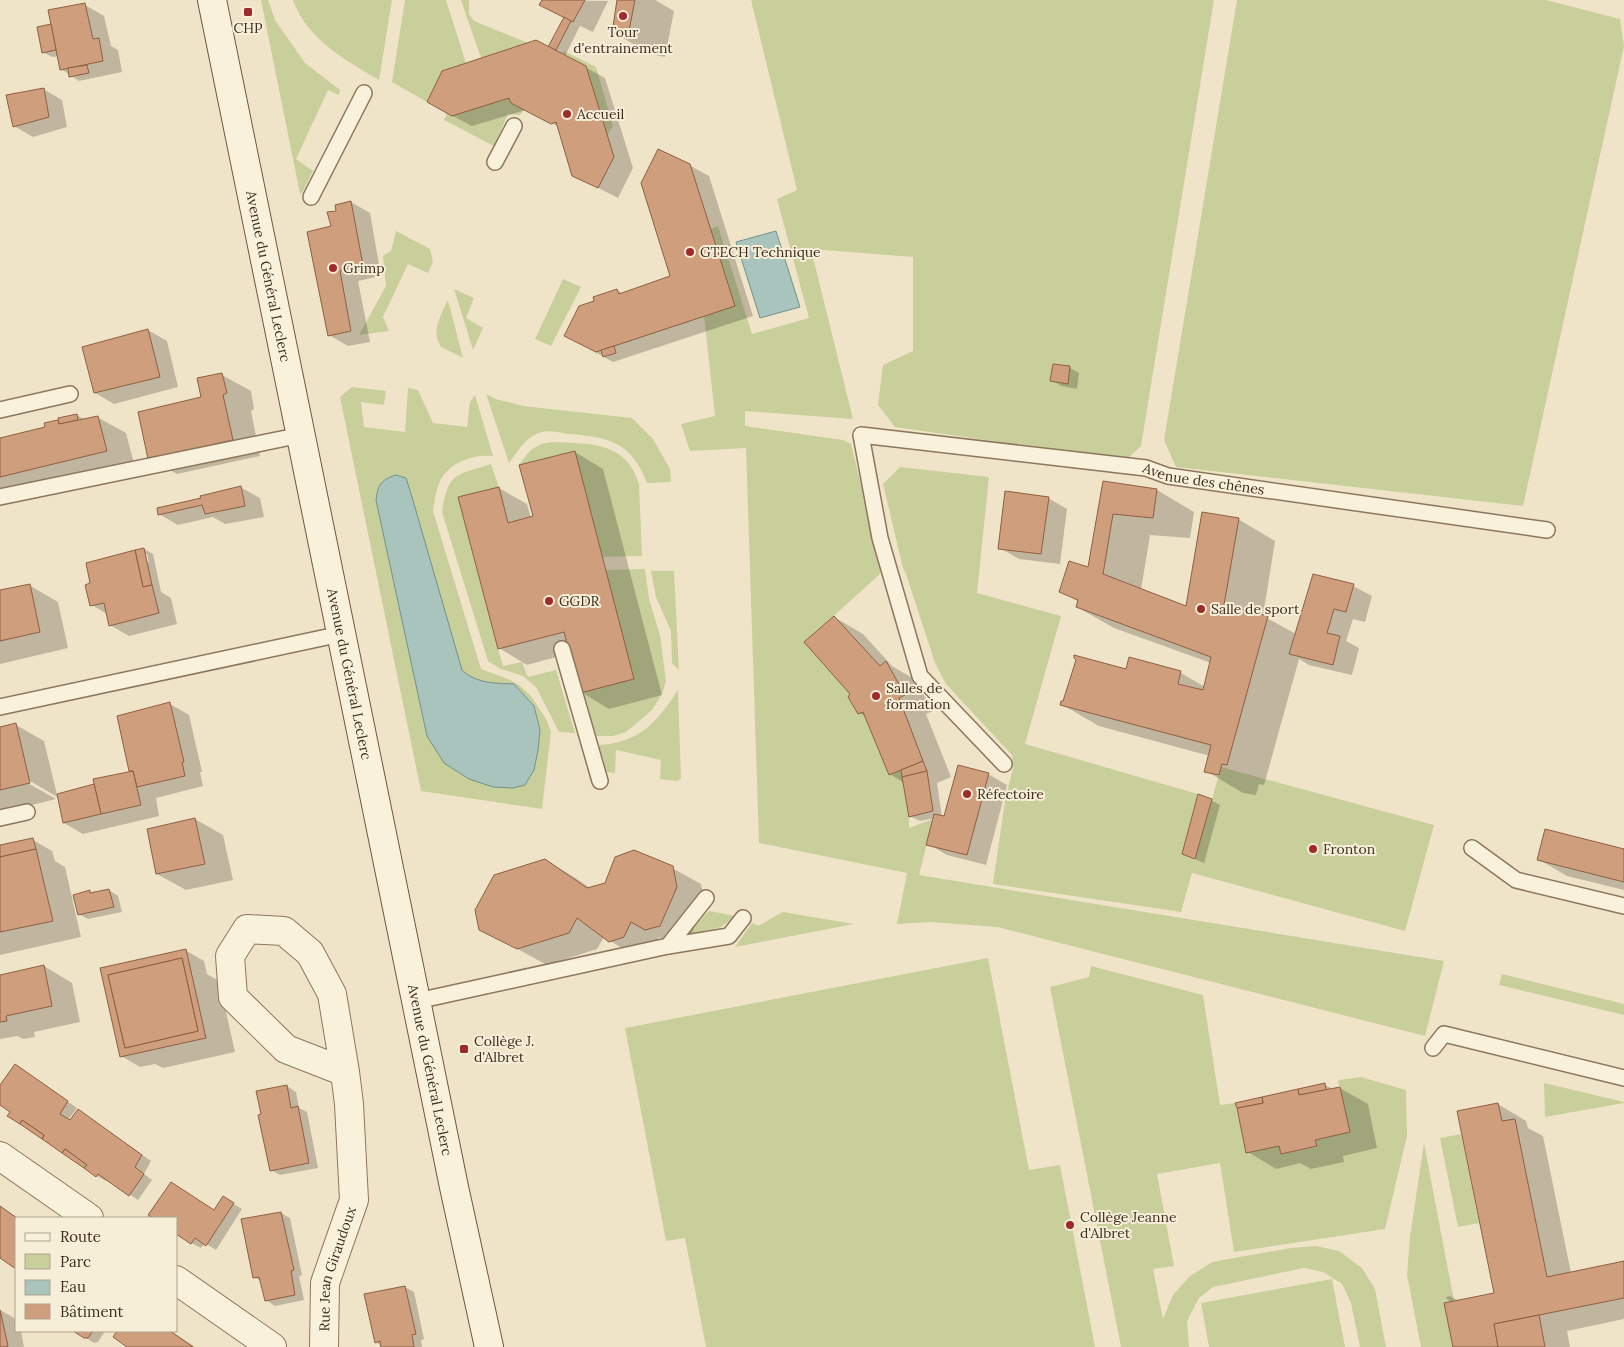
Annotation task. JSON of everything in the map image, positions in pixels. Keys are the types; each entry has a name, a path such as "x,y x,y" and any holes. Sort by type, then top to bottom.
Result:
{"main road":[{"name":"Avenue du Général Leclerc","path":"212,0 489,1347"},
{"name":"Rue Jean Giraudoux","path":"324,1347 325,1283 354,1200 349,1104 345,1072 332,994 310,953 284,931 247,929 230,956 233,997 286,1049 345,1072"},
{"path":"0,1156 88,1217"},
{"path":"178,1281 272,1347"}],"lane":[{"path":"312,197 364,93"},
{"path":"495,162 514,126"},
{"path":"0,410 70,394"},
{"path":"0,498 301,435"},
{"name":"Avenue des chênes","path":"1004,764 920,676 880,538 861,435 1146,468 1168,476 1547,530"},
{"path":"0,707 341,634"},
{"path":"562,649 600,781"},
{"path":"0,818 26,812"},
{"path":"1472,848 1516,880 1624,906"},
{"path":"668,946 706,898"},
{"path":"417,1001 668,946 729,936 743,918"},
{"path":"1433,1048 1444,1034 1624,1078"}],"green space":[{"path":"261,0 268,0 275,20 305,63 340,90 339,95 328,90 296,159 313,171 300,194"},
{"path":"293,0 392,0 379,80 353,65 317,37 299,14"},
{"path":"405,0 446,0 466,63 442,71 427,102 392,82"},
{"path":"461,0 469,0 469,14 474,21 528,43 481,58"},
{"path":"751,0 1214,0 1141,446 1126,460 895,427 878,405 883,365 913,351 913,257 811,249 853,419 745,411 745,426 843,440 851,444 881,565 880,574 805,642 850,694 848,697 858,713 863,712 889,775 901,770 909,817 909,828 933,819 919,875 1444,961 1425,1036 997,927 930,922 897,924 907,873 759,843 746,448 690,451 681,424 715,416 704,316 710,229 718,226 752,334 809,318 777,199 797,190"},
{"path":"1237,0 1546,0 1620,19 1624,46 1523,506 1176,467 1164,440"},
{"path":"564,51 596,67 613,126 607,135 586,66 562,54"},
{"path":"509,98 524,110 520,115 508,114 494,146 444,120 447,113 452,116"},
{"path":"396,231 430,249 433,262 428,273 408,264 383,317 389,331 359,335 386,286 383,256 391,251"},
{"path":"563,279 581,287 551,346 535,339"},
{"path":"454,289 474,298 466,318 483,328 473,350"},
{"path":"448,300 463,358 441,347 438,341 438,323"},
{"path":"352,387 386,391 384,405 361,402 364,427 405,432 408,388 418,390 433,423 467,427 470,402 475,395 493,456 472,457 452,466 439,484 433,511 481,669 519,685 531,696 546,719 551,732 542,809 421,791 340,397"},
{"path":"486,394 496,399 523,406 632,418 653,439 670,469 671,482 647,483 641,470 627,451 608,440 548,431 531,437 523,444 509,463"},
{"path":"553,442 580,443 605,448 616,452 633,470 639,484 642,556 602,557 575,451 519,465 526,455 537,446"},
{"path":"491,464 499,487 458,498 503,666 522,662 528,677 556,670 575,733 559,732 536,687 523,676 501,669 488,661 442,512 448,489 456,477"},
{"path":"900,467 989,477 977,593 1061,616 1025,744 1198,794 1182,854 1195,860 1221,767 1434,825 1405,931 1192,873 1181,912 993,884 1005,801 1013,768 1012,755 946,684 935,663 903,568 883,484"},
{"path":"645,569 649,599 660,635 666,681 662,694 652,710 626,732 613,736 596,736 584,692 606,570"},
{"path":"651,571 674,571 679,670 672,663 671,631 656,597"},
{"path":"678,690 681,778 677,781 660,779 661,760 616,750 615,773 607,772 599,745 626,740 646,729 662,712"},
{"path":"709,911 736,916 721,927 684,936"},
{"path":"783,912 854,924 735,947 752,923 758,926"},
{"path":"988,958 1029,1170 1060,1165 1095,1347 706,1347 685,1238 666,1241 625,1028"},
{"path":"1091,966 1203,995 1220,1105 1235,1103 1247,1153 1279,1146 1282,1154 1316,1147 1315,1140 1349,1132 1338,1080 1361,1077 1406,1090 1407,1136 1385,1229 1234,1252 1220,1163 1157,1174 1174,1266 1153,1269 1163,1319 1173,1295 1189,1277 1212,1262 1291,1248 1316,1246 1339,1251 1362,1268 1375,1289 1386,1347 1360,1347 1351,1303 1342,1284 1323,1272 1304,1268 1213,1287 1199,1298 1187,1321 1189,1347 1121,1347 1050,987 1089,977"},
{"path":"1502,974 1624,1004 1624,1015 1499,985"},
{"path":"1544,1083 1624,1102 1624,1103 1545,1117"},
{"path":"1461,1134 1479,1223 1458,1227 1440,1138"},
{"path":"1424,1143 1454,1301 1453,1347 1421,1347 1407,1275 1410,1237"},
{"path":"1332,1279 1345,1347 1209,1347 1201,1303"}],"water":[{"path":"776,231 800,307 760,318 736,242"},
{"path":"396,475 406,478 462,670 480,680 514,684 534,706 540,730 538,750 534,770 525,785 513,788 493,787 469,779 444,763 427,736 376,500 381,483"}],"building":[{"path":"542,0 585,0 573,22 539,5"},
{"name":"Tour d'entrainement","path":"617,0 635,0 628,36 612,33"},
{"path":"85,3 93,39 99,38 103,61 60,70 48,10"},
{"path":"564,17 571,21 556,50 548,47"},
{"path":"51,24 56,50 42,53 37,27"},
{"name":"Accueil","path":"536,40 586,66 614,157 598,188 572,176 556,122 551,124 511,103 509,98 452,116 427,102 442,71"},
{"path":"87,65 89,73 69,77 68,68"},
{"path":"44,88 49,117 13,127 6,95"},
{"name":"GTECH Technique","path":"658,149 690,164 735,306 596,352 564,336 579,306 594,301 593,297 617,289 619,294 670,276 641,183"},
{"name":"Grimp","path":"351,201 363,265 340,271 351,331 328,336 307,232 331,226 327,212 336,211 335,205"},
{"path":"148,329 160,377 94,393 82,347"},
{"path":"614,346 616,353 603,357 601,350"},
{"path":"1053,364 1070,366 1068,384 1050,381"},
{"path":"222,373 227,393 223,395 233,440 148,459 138,412 201,397 197,378"},
{"path":"77,414 78,420 59,424 58,418"},
{"path":"98,416 107,451 0,477 0,438 45,427 44,423 58,420 59,424"},
{"name":"GGDR","path":"575,451 634,679 580,693 564,632 498,649 458,497 499,487 508,523 533,516 519,465"},
{"path":"1103,481 1157,489 1153,518 1113,514 1103,574 1186,606 1202,512 1239,518 1224,605 1268,616 1227,765 1222,764 1219,775 1204,772 1211,745 1060,705 1076,660 1074,655 1126,669 1129,657 1181,671 1178,684 1203,690 1211,657 1076,607 1078,600 1059,592 1069,561 1088,567"},
{"path":"241,486 245,506 205,514 202,505 158,515 157,508"},
{"path":"1005,491 1049,497 1041,554 998,549"},
{"path":"144,548 152,585 143,587 135,550"},
{"path":"135,550 143,587 152,585 159,613 109,626 104,603 90,606 85,585 90,583 86,563"},
{"path":"1313,574 1354,584 1346,612 1334,609 1327,633 1340,636 1333,665 1289,654"},
{"path":"30,584 40,632 0,641 0,590"},
{"name":"Salles de formation","path":"834,616 880,666 886,661 905,695 899,698 923,761 889,775 863,712 858,714 848,697 850,694 804,642"},
{"path":"170,702 184,762 182,762 185,776 137,787 133,771 129,771 117,716"},
{"path":"16,723 30,783 0,790 0,727"},
{"path":"923,761 927,771 902,777 901,770"},
{"name":"Réfectoire","path":"958,765 989,773 967,855 926,845 934,814 944,816"},
{"path":"133,771 141,805 101,814 93,779"},
{"path":"927,771 933,811 909,817 902,777"},
{"path":"94,784 101,814 63,823 57,794"},
{"path":"1198,794 1212,799 1195,859 1182,854"},
{"path":"195,818 205,864 156,874 147,829"},
{"path":"1545,829 1624,849 1624,882 1537,860"},
{"path":"33,838 36,849 0,857 0,845"},
{"path":"36,849 53,921 0,932 0,857"},
{"path":"634,850 673,866 677,887 660,926 645,930 631,922 624,937 609,942 577,918 569,933 517,949 479,930 475,910 494,875 545,859 587,888 605,883 615,857"},
{"path":"109,889 114,907 78,915 73,895 90,890 90,893"},
{"path":"186,949 206,1038 120,1057 100,968","holes":["182,958 198,1031 125,1048 108,975"]},
{"path":"182,958 198,1031 125,1048 108,975"},
{"path":"44,965 52,1006 6,1016 7,1021 0,1022 0,975"},
{"path":"15,1064 68,1101 60,1114 70,1120 78,1109 142,1155 135,1167 144,1174 129,1196 98,1174 96,1177 84,1168 87,1165 65,1149 62,1153 42,1139 44,1135 22,1120 20,1124 7,1116 10,1112 0,1105 0,1085"},
{"path":"1325,1083 1326,1090 1299,1095 1298,1089"},
{"path":"287,1085 291,1108 298,1106 309,1163 270,1171 258,1115 261,1114 256,1091"},
{"path":"1340,1087 1350,1132 1315,1140 1317,1146 1281,1154 1279,1146 1246,1153 1237,1108 1263,1103 1262,1097 1298,1089 1299,1095"},
{"path":"1262,1097 1263,1103 1237,1108 1235,1103"},
{"path":"1498,1103 1502,1121 1515,1119 1547,1277 1624,1261 1624,1298 1494,1324 1498,1347 1453,1347 1444,1303 1494,1293 1457,1111"},
{"path":"22,1120 44,1135 42,1139 20,1124"},
{"path":"65,1149 87,1165 84,1168 62,1153"},
{"path":"171,1182 214,1210 223,1196 234,1203 206,1246 195,1238 191,1244 178,1235 178,1217 151,1217 148,1215"},
{"path":"0,1206 16,1217 15,1268 0,1258"},
{"path":"281,1212 294,1270 291,1271 295,1295 265,1301 259,1277 253,1278 241,1219"},
{"path":"405,1286 416,1334 412,1335 414,1347 381,1347 380,1341 375,1343 364,1294"},
{"path":"0,1310 8,1346 4,1347 0,1347"},
{"path":"1539,1315 1545,1347 1498,1347 1494,1324"},
{"path":"75,1332 92,1332 88,1338 84,1338"},
{"path":"116,1332 171,1332 193,1347 127,1347 113,1337"}],"place":[{"name":"CHP","path":"248,12"},
{"name":"Tour d'entrainement","path":"623,16"},
{"name":"Accueil","path":"567,114"},
{"name":"GTECH Technique","path":"690,252"},
{"name":"Grimp","path":"333,268"},
{"name":"GGDR","path":"549,601"},
{"name":"Salle de sport","path":"1201,609"},
{"name":"Salles de formation","path":"876,696"},
{"name":"Réfectoire","path":"967,794"},
{"name":"Fronton","path":"1313,849"},
{"name":"Collège J. d'Albret","path":"464,1049"},
{"name":"Collège Jeanne d'Albret","path":"1070,1225"}]}
